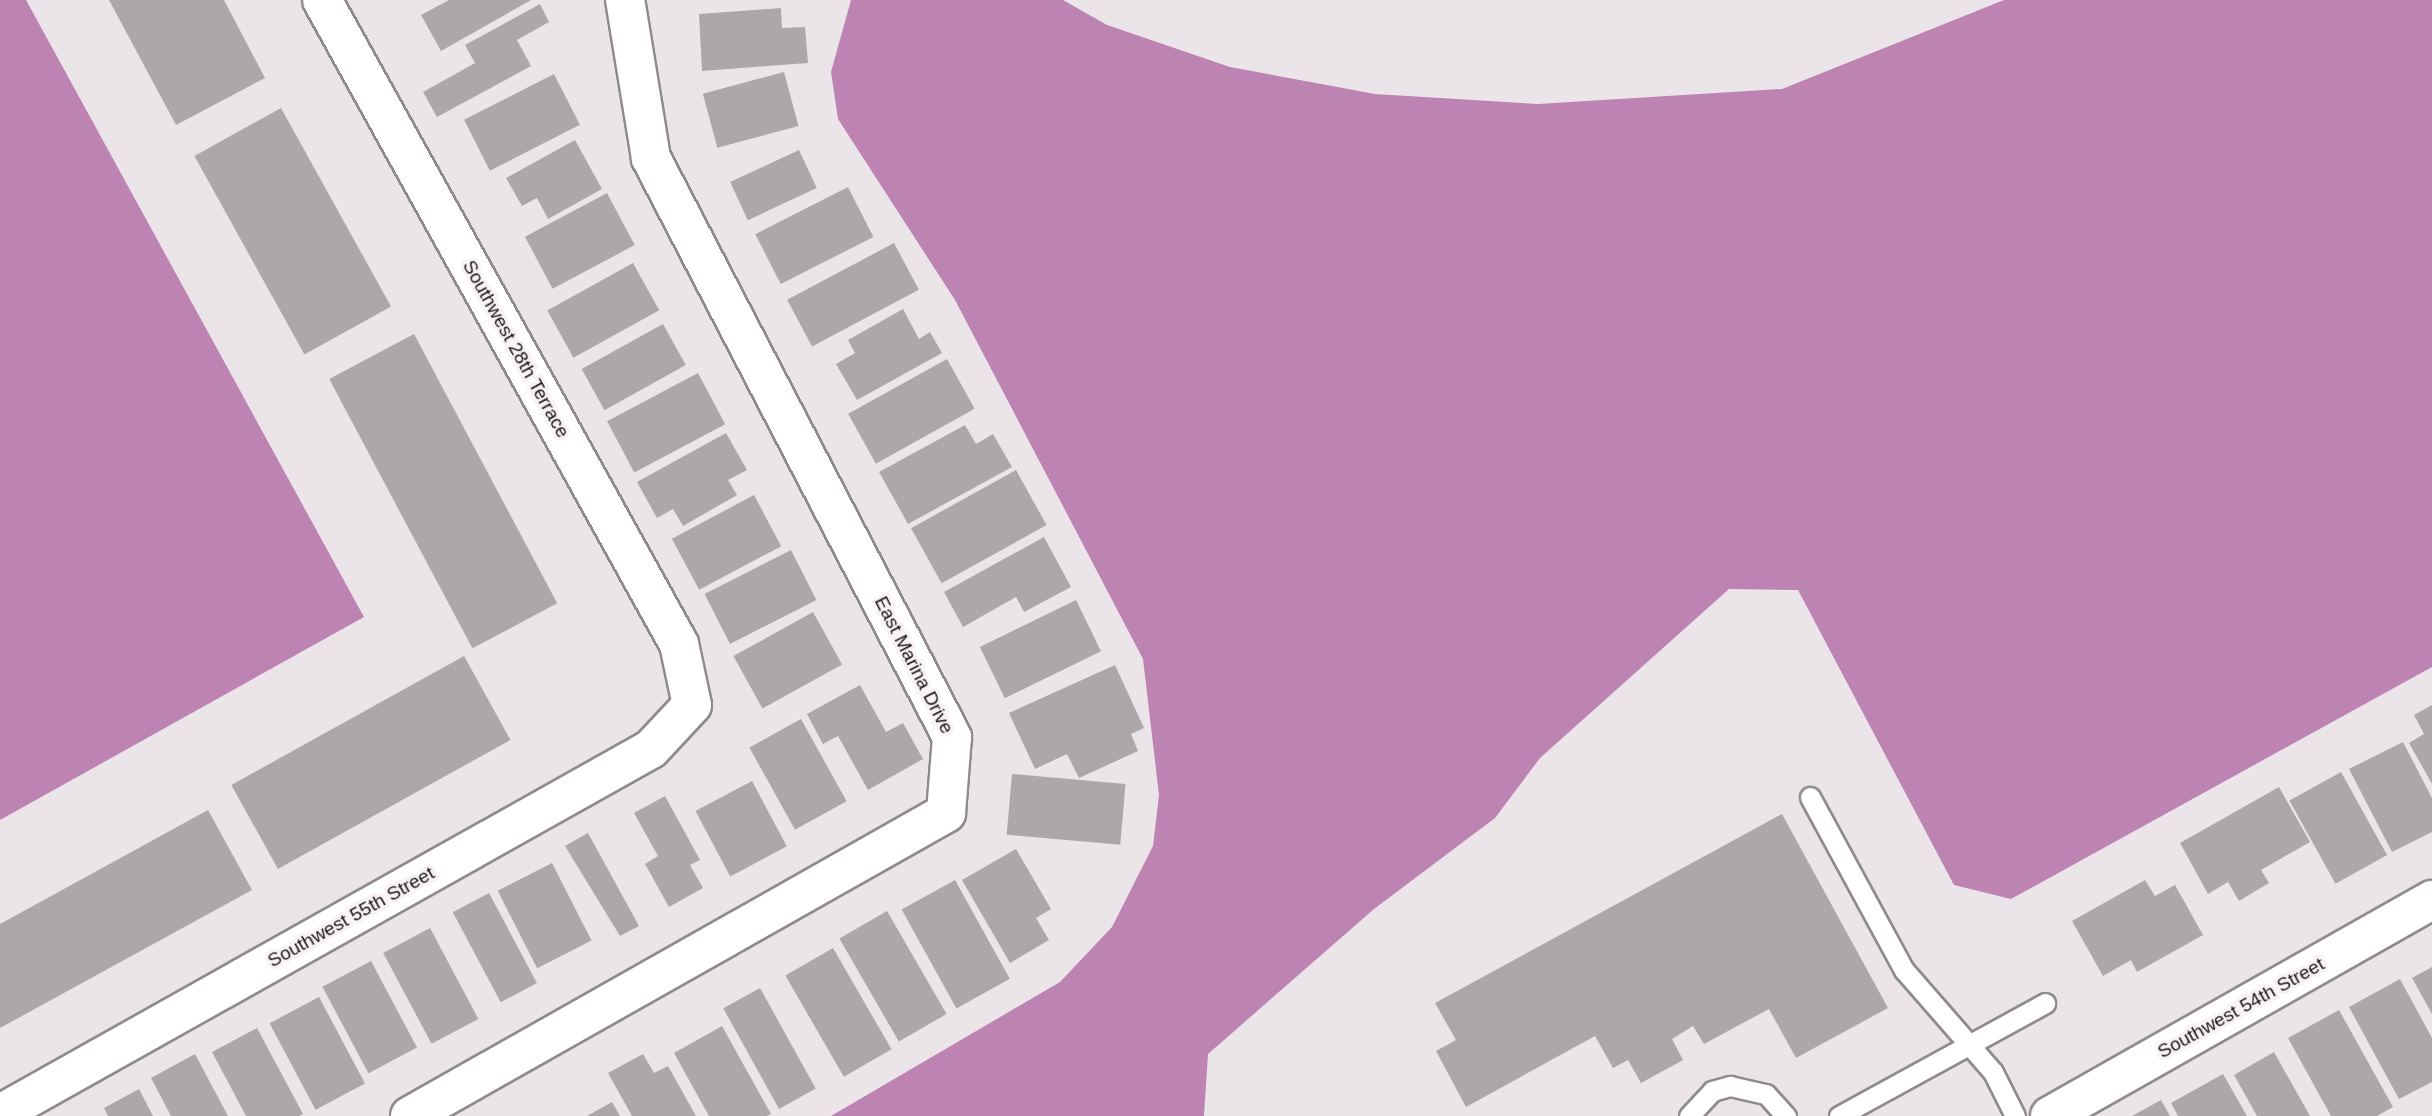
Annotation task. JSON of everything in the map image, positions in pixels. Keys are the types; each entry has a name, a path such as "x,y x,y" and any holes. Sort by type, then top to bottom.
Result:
{"street":[{"name":"Southwest 28th Terrace","path":"322,0 679,644 692,705"},
{"name":"East Marina Drive","path":"410,1116 946,813 952,737 651,158 625,0"},
{"name":"Southwest 55th Street","path":"0,1114 651,749 692,705"},
{"name":"Southwest 54th Street","path":"2050,1116 2432,900"}],"lane":[{"path":"1810,797 1904,970 1993,1072 2015,1116"},
{"path":"1839,1116 2045,1003"},
{"path":"1689,1116 1712,1091 1730,1086 1766,1094 1786,1116"}],"shaded area":[{"path":"0,0 26,0 364,617 0,820"},
{"path":"851,0 1063,0 1107,25 1230,67 1375,94 1538,104 1782,89 2004,0 2432,0 2432,667 2011,899 1954,885 1798,590 1729,589 1540,758 1495,818 1374,909 1208,1054 1204,1116 831,1116 1060,982 1112,927 1153,846 1159,795 1143,659 955,300 838,119 831,72"}],"building":[{"path":"109,0 224,0 265,78 176,125"},
{"path":"449,0 531,0 441,51 421,15"},
{"path":"540,4 549,22 517,40 531,66 437,117 423,92 475,63 465,45"},
{"path":"781,8 782,28 805,27 808,63 702,71 699,14"},
{"path":"784,72 798,126 717,148 703,94"},
{"path":"554,74 580,125 490,171 464,120"},
{"path":"281,108 391,307 304,355 194,156"},
{"path":"575,140 602,189 548,219 537,198 522,206 506,178"},
{"path":"799,150 817,188 748,220 730,182"},
{"path":"848,187 873,237 781,284 755,234"},
{"path":"607,193 635,245 553,289 525,237"},
{"path":"894,243 919,290 812,347 787,300"},
{"path":"633,263 659,310 573,358 547,311"},
{"path":"903,309 919,339 930,332 942,353 857,400 836,364 855,353 848,340"},
{"path":"663,324 686,365 604,410 582,369"},
{"path":"414,334 557,603 472,648 329,379"},
{"path":"947,359 975,409 876,464 848,414"},
{"path":"698,373 725,424 634,473 607,421"},
{"path":"965,425 976,444 993,434 1012,467 908,524 879,472"},
{"path":"726,433 747,470 728,480 737,495 683,526 673,509 657,518 637,482"},
{"path":"1016,470 1047,525 942,583 911,528"},
{"path":"754,495 781,546 699,590 672,539"},
{"path":"1044,537 1071,587 1024,612 1016,597 963,627 944,592"},
{"path":"791,550 816,600 730,644 705,594"},
{"path":"1076,600 1101,651 1005,698 980,647"},
{"path":"813,612 842,664 762,709 733,656"},
{"path":"464,656 511,740 278,869 231,785"},
{"path":"1115,665 1144,728 1131,734 1138,751 1079,778 1067,754 1035,769 1009,713"},
{"path":"860,685 886,732 903,723 923,759 868,790 838,736 823,744 807,714"},
{"path":"2432,705 2432,784 2409,743 2424,734 2414,715"},
{"path":"801,719 847,801 795,830 749,748"},
{"path":"2403,742 2432,798 2432,832 2392,852 2349,769"},
{"path":"2341,772 2387,855 2335,884 2289,801"},
{"path":"1012,774 1126,784 1120,845 1007,835"},
{"path":"752,781 787,846 730,876 695,811"},
{"path":"2279,787 2310,842 2261,870 2269,883 2239,901 2228,882 2208,894 2180,843"},
{"path":"665,796 700,860 690,865 703,888 669,907 645,864 658,856 634,813"},
{"path":"208,810 252,890 0,1028 0,924"},
{"path":"1782,814 1888,1008 1796,1058 1769,1009 1704,1044 1693,1026 1672,1039 1683,1060 1641,1083 1628,1060 1613,1068 1595,1036 1466,1107 1436,1051 1456,1040 1435,1003"},
{"path":"588,833 639,926 620,936 565,846"},
{"path":"1016,849 1051,909 1036,918 1049,940 1010,963 962,880"},
{"path":"552,863 591,941 537,968 498,891"},
{"path":"955,880 1010,979 956,1008 902,910"},
{"path":"2145,880 2155,896 2175,885 2203,935 2137,972 2131,960 2103,976 2072,921"},
{"path":"489,893 537,983 501,1002 453,912"},
{"path":"887,911 947,1014 899,1042 839,938"},
{"path":"430,928 478,1019 432,1044 383,953"},
{"path":"833,948 892,1049 844,1077 785,976"},
{"path":"371,961 417,1048 368,1073 322,987"},
{"path":"2432,967 2432,1014 2412,978"},
{"path":"2400,979 2432,1038 2432,1082 2399,1099 2349,1007"},
{"path":"760,988 816,1089 779,1109 723,1008"},
{"path":"319,997 365,1084 316,1110 270,1023"},
{"path":"2339,1010 2393,1107 2377,1116 2331,1116 2288,1038"},
{"path":"722,1026 771,1114 709,1116 674,1053"},
{"path":"257,1028 303,1114 246,1116 212,1052"},
{"path":"2274,1052 2310,1116 2257,1116 2234,1075"},
{"path":"195,1054 228,1116 171,1116 151,1078"},
{"path":"643,1054 654,1073 668,1066 696,1116 632,1116 608,1073"},
{"path":"2223,1074 2247,1116 2178,1116 2171,1103"},
{"path":"139,1089 153,1116 108,1116 104,1108"},
{"path":"2161,1100 2170,1116 2132,1116"},
{"path":"612,1102 620,1116 587,1116"}]}
